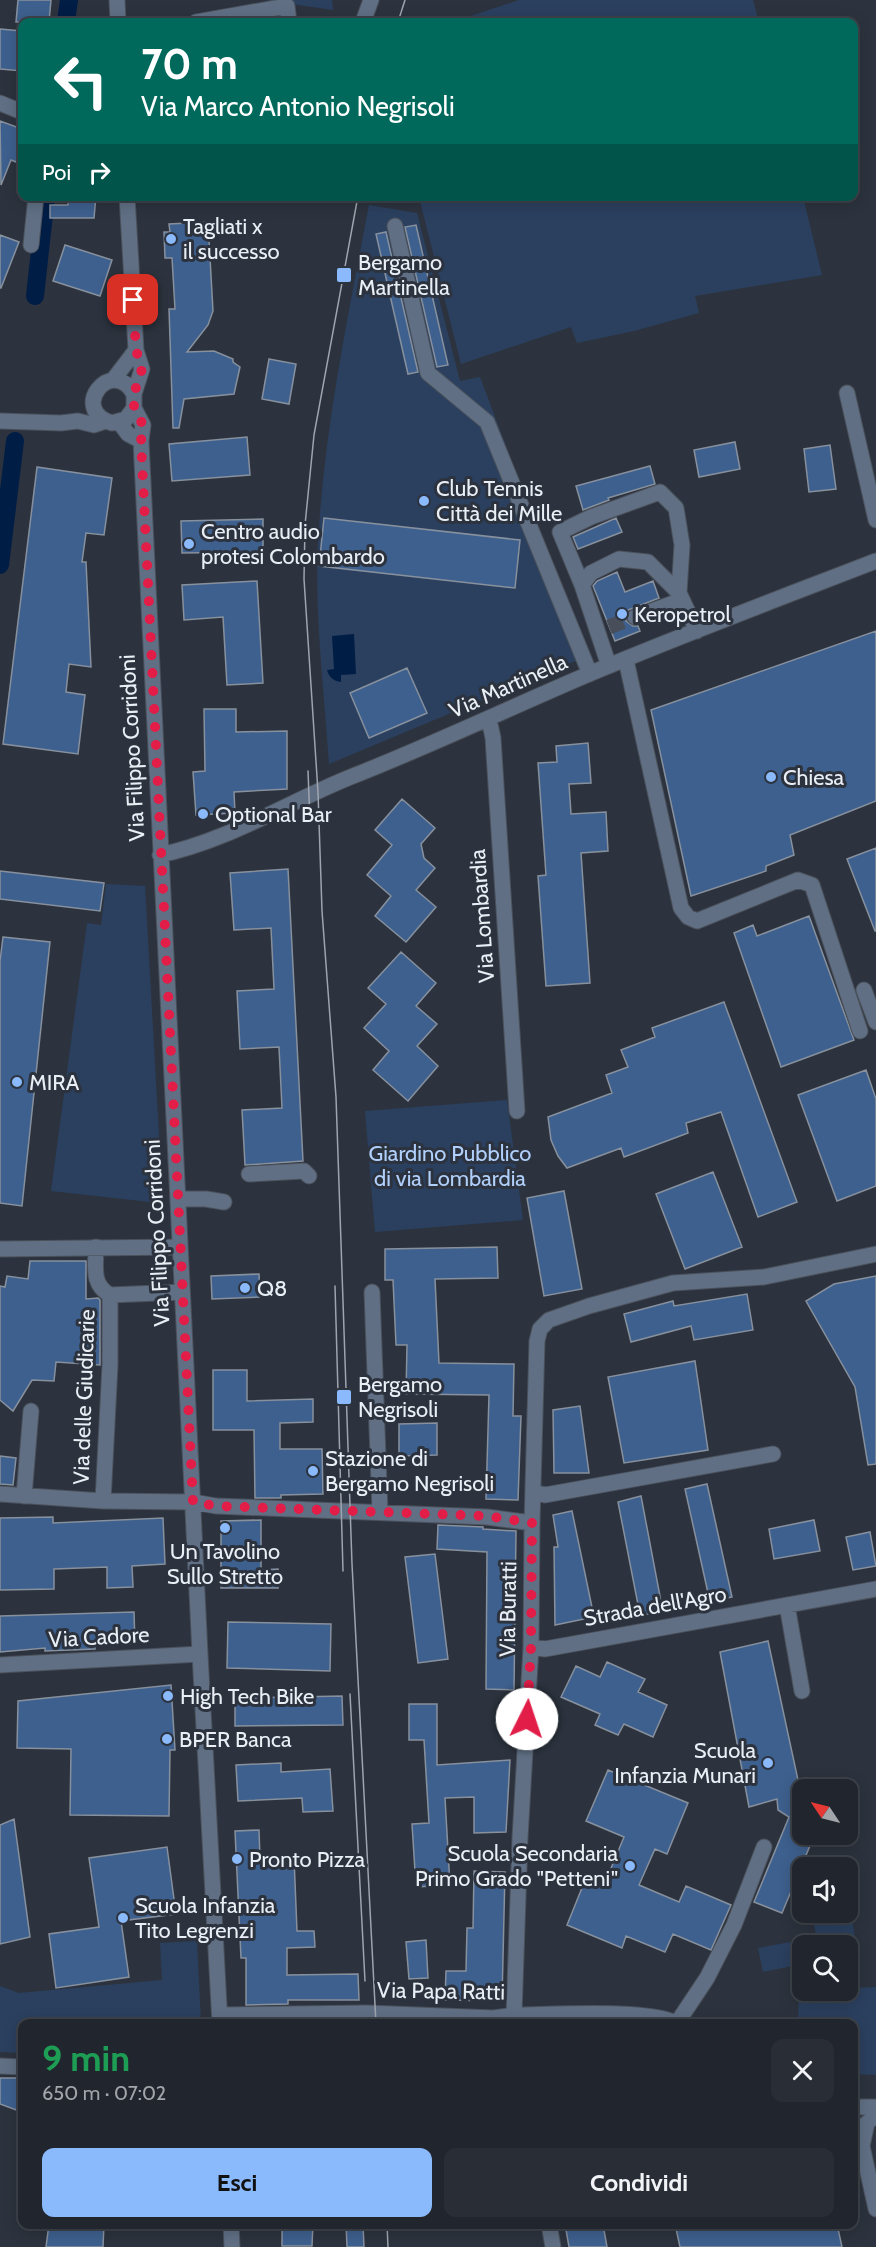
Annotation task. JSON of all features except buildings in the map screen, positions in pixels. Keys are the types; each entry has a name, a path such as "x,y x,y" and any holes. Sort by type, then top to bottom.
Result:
{"street":[{"path":"117,0 118,18"},
{"path":"364,18 371,0"},
{"path":"219,18 287,6 288,18"},
{"path":"0,103 18,110"},
{"path":"31,245 35,201"},
{"name":"Via Filippo Corridoni","path":"127,201 136,350 142,369 134,401 143,425 141,441 160,855 220,2019"},
{"path":"395,226 428,373 487,422 590,674"},
{"path":"78,421 100,386 113,380 136,350"},
{"path":"0,421 61,423 78,421 94,425 126,419 134,401 126,384 113,380"},
{"path":"848,393 876,520"},
{"path":"94,397 95,411 141,441"},
{"path":"609,666 604,629 582,585 560,532 591,517 660,492 676,508 682,545 680,597"},
{"path":"582,585 591,573 619,559 648,562 680,597 696,631"},
{"name":"Via Martinella","path":"160,855 189,849 217,839 325,788 590,674 876,561"},
{"path":"635,618 680,597"},
{"path":"626,660 681,908 688,917 697,921 798,880 812,885 860,1031"},
{"name":"Via Lombardia","path":"489,719 493,738 517,1112"},
{"path":"864,990 876,1022"},
{"path":"249,1174 304,1171 309,1176"},
{"path":"178,1199 207,1198 224,1202"},
{"name":"Via delle Giudicarie","path":"96,1247 96,1280 100,1289 110,1295 182,1292"},
{"path":"0,1249 180,1247"},
{"name":"Via Buratti","path":"514,2014 520,1838 531,1647 537,1341 540,1329 549,1320 589,1306 673,1283 764,1277 876,1254"},
{"path":"372,1292 380,1511"},
{"name":"Via delle Giudicarie","path":"104,1501 110,1365 110,1295"},
{"path":"24,1496 31,1411"},
{"path":"533,1492 545,1495 773,1454"},
{"path":"0,1494 104,1501 193,1502 216,1506 487,1516 532,1523"},
{"name":"Strada dell'Agro","path":"531,1647 545,1649 876,1589"},
{"path":"787,1605 802,1691"},
{"name":"Via Cadore","path":"0,1665 200,1654"},
{"path":"674,2019 707,1978 734,1925 764,1847"},
{"name":"Via Papa Ratti","path":"220,2019 367,2013 494,2018 514,2014 646,2015 663,2019"},
{"path":"0,2066 18,2067"},
{"path":"858,2107 876,2107"},
{"path":"862,2146 867,2123 876,2115"},
{"path":"858,2134 876,2210"},
{"path":"231,2229 232,2247"},
{"path":"550,2229 553,2247"}],"green space":[{"path":"265,0 332,0 333,10"},
{"path":"519,0 753,0 758,18 465,18"},
{"path":"420,201 804,201 822,275 695,296 699,313 634,331 577,343 571,327 461,364"},
{"name":"Club Tennis Città dei Mille","path":"369,205 417,213 460,381 480,377 585,657 329,764 318,616 319,528 333,406"},
{"path":"106,884 145,886 160,1153 156,1153 150,1202 51,1191 87,923 101,925"},
{"name":"Giardino Pubblico di via Lombardia","path":"507,1100 523,1220 375,1232 365,1111"},
{"path":"814,1923 853,1923 854,1935 816,1935"},
{"path":"197,1941 201,2019 18,2019 18,2053 0,2052 0,1986 19,1993 162,1980 160,1943"},
{"path":"792,1942 792,1966 763,1972 758,1948"},
{"path":"876,1987 876,2075 858,2074 858,2019 798,2019 799,2001 858,2001 858,1988"}],"shaded area":[{"path":"354,634 356,674 341,675 341,682 336,681 330,677 327,670 334,669 332,636"}],"waterway":[{"path":"67,18 69,0"},
{"path":"35,296 45,201"},
{"path":"0,565 15,441"}],"tunnel":[{"path":"609,627 635,617"}],"tram line":[{"path":"399,18 405,0"},
{"path":"357,201 314,435 305,525 304,579 318,792 322,911 336,1097 352,1564 376,2019"},
{"path":"308,771 310,822"},
{"path":"335,1286 343,1571"},
{"path":"350,1694 365,1981"},
{"path":"387,2229 388,2247"}],"place":[{"name":"Tagliati x il successo","path":"171,239"},
{"name":"Bergamo Martinella","path":"344,275"},
{"name":"Club Tennis Città dei Mille","path":"424,501"},
{"name":"Centro audio protesi Colombardo","path":"189,544"},
{"name":"Keropetrol","path":"622,614"},
{"name":"Chiesa","path":"771,777"},
{"name":"Optional Bar","path":"203,814"},
{"name":"MIRA","path":"17,1082"},
{"name":"Q8","path":"245,1288"},
{"name":"Bergamo Negrisoli","path":"344,1397"},
{"name":"Stazione di Bergamo Negrisoli","path":"313,1471"},
{"name":"Un Tavolino Sullo Stretto","path":"225,1528"},
{"name":"High Tech Bike","path":"168,1696"},
{"name":"BPER Banca","path":"167,1739"},
{"name":"Scuola Infanzia Munari","path":"768,1763"},
{"name":"Pronto Pizza","path":"237,1859"},
{"name":"Scuola Secondaria Primo Grado \"Petteni\"","path":"630,1866"},
{"name":"Scuola Infanzia Tito Legrenzi","path":"123,1918"}],"route":[{"path":"133,300 136,350 142,369 134,394 134,408 143,425 141,441 145,546 193,1502 216,1506 487,1516 532,1523 531,1647 527,1719"}]}
